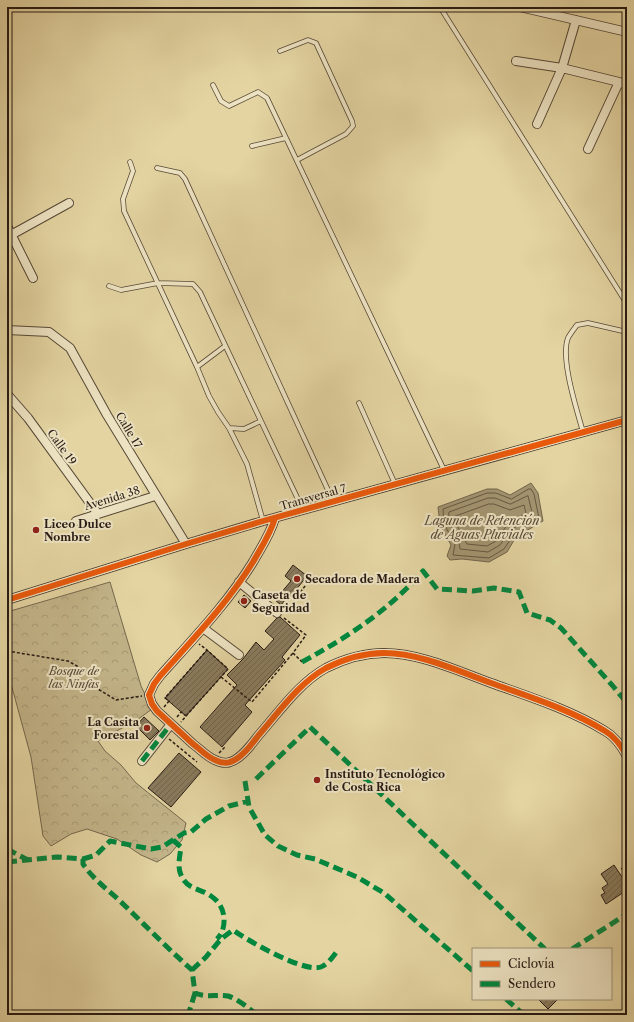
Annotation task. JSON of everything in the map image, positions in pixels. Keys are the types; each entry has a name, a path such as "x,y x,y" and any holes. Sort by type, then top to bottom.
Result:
{"street":[{"path":"520,7 627,32"},
{"path":"538,124 562,68 576,20"},
{"path":"516,60 562,68 623,84 588,149"},
{"path":"11,235 69,203"},
{"path":"7,226 33,278"},
{"name":"Calle 17","path":"7,330 49,332 70,348 107,415 155,496 186,544"},
{"name":"Calle 19","path":"7,394 28,418 98,514"},
{"name":"Transversal 7","path":"7,600 275,518 627,420"},
{"name":"Avenida 38","path":"76,521 155,496"},
{"path":"275,518 270,533 225,603 160,676 154,684 150,695 150,699 158,711 173,722 208,756 222,763 229,762 243,752 310,680 326,668 345,660 364,655 385,653 412,656 582,718 607,732 622,748 627,756"},
{"path":"239,582 277,613"},
{"path":"203,628 239,655"},
{"path":"142,761 173,722"}],"lane":[{"path":"440,7 627,304"},
{"path":"280,51 308,40 316,43 353,126 346,134 296,160"},
{"path":"212,85 221,100 229,106 258,92 267,98 444,471"},
{"path":"252,146 286,138"},
{"path":"130,162 133,171 123,199 124,211 197,367 209,396 229,428 247,464 263,522"},
{"path":"156,168 180,173 185,179 334,502"},
{"path":"109,286 121,290 158,283 193,284 200,292 303,510"},
{"path":"583,432 571,393 565,351 568,338 577,326 588,324 627,332"},
{"path":"197,367 225,346"},
{"path":"359,403 395,485"},
{"path":"229,428 244,429 261,421"}],"path":[{"path":"221,677 252,702 306,635 281,616 312,577"},
{"path":"180,723 228,669 197,642"},
{"path":"162,708 169,701 165,698 207,650"},
{"path":"7,651 68,661 86,672 98,689 116,700 150,695"},
{"path":"293,653 302,662"},
{"path":"173,722 181,712 186,716"},
{"path":"163,734 197,762"},
{"path":"215,750 219,754 225,747"},
{"path":"621,869 627,865"}],"green space":[{"name":"Bosque de las Ninfas","path":"110,582 141,686 152,709 137,720 98,741 105,751 121,765 136,783 186,823 182,840 170,854 157,862 141,855 117,839 87,829 71,834 51,846 43,836 31,757 7,669 7,612"}],"water":[{"name":"Laguna de Retención de Aguas Pluviales","path":"531,483 538,493 543,521 516,537 507,552 489,562 462,559 450,560 447,556 451,545 440,525 438,507 487,489 497,489 510,495"}],"building":[{"name":"Secadora de Madera","path":"293,565 307,576 291,596 289,595 281,605 275,600 291,581 285,576"},
{"name":"Caseta de Seguridad","path":"244,595 251,601 245,608 238,602"},
{"path":"280,617 300,635 282,657 285,660 245,705 252,712 222,747 200,727 237,685 227,675 243,659 256,642 264,650 274,639 265,631 277,618"},
{"path":"207,650 228,669 186,716 165,698"},
{"name":"La Casita Forestal","path":"144,717 159,731 150,740 136,726"},
{"path":"179,753 201,772 171,807 148,788"},
{"path":"614,865 622,877 627,873 627,890 606,904 601,895 605,893 602,888 608,884 601,874"},
{"path":"539,1000 557,1000 548,1009"}],"marked path":[{"path":"302,662 336,643 367,622 396,598 423,571 437,589 473,591 494,588 519,592 527,613 550,620 561,628 627,703"},
{"path":"142,761 171,724"},
{"path":"256,779 310,727 544,948"},
{"path":"245,781 249,807 265,835 278,846 297,855 315,859 357,877 384,893 472,970"},
{"path":"83,859 96,855 110,841 151,849 162,847 184,833 191,832 206,819 229,806 249,801"},
{"path":"173,840 181,847 179,868 184,880 190,886 207,893 215,899 221,907 224,922 222,932 217,939"},
{"path":"7,849 28,860"},
{"path":"7,862 57,857 83,859 83,864 96,879 192,970 195,993 232,997 257,1015"},
{"path":"574,948 627,914"},
{"path":"192,970 206,957 221,939 233,930 278,956 292,962 315,968 325,965 338,950"},
{"path":"185,1015 189,1012 195,993"},
{"path":"507,1000 524,1015"}],"cycle path":[{"path":"7,600 263,521 627,420"},
{"path":"275,518 266,540 243,577 209,621 160,676 149,695 152,704 157,711 209,757 224,763 228,763 242,755 298,690 316,674 326,668 354,657 384,653 425,659 564,710 592,723 608,733 618,742 627,756"}],"place":[{"name":"Liceo Dulce Nombre","path":"36,530"},
{"name":"Secadora de Madera","path":"297,579"},
{"name":"Caseta de Seguridad","path":"244,601"},
{"name":"La Casita Forestal","path":"147,728"},
{"name":"Instituto Tecnológico de Costa Rica","path":"317,780"}]}
